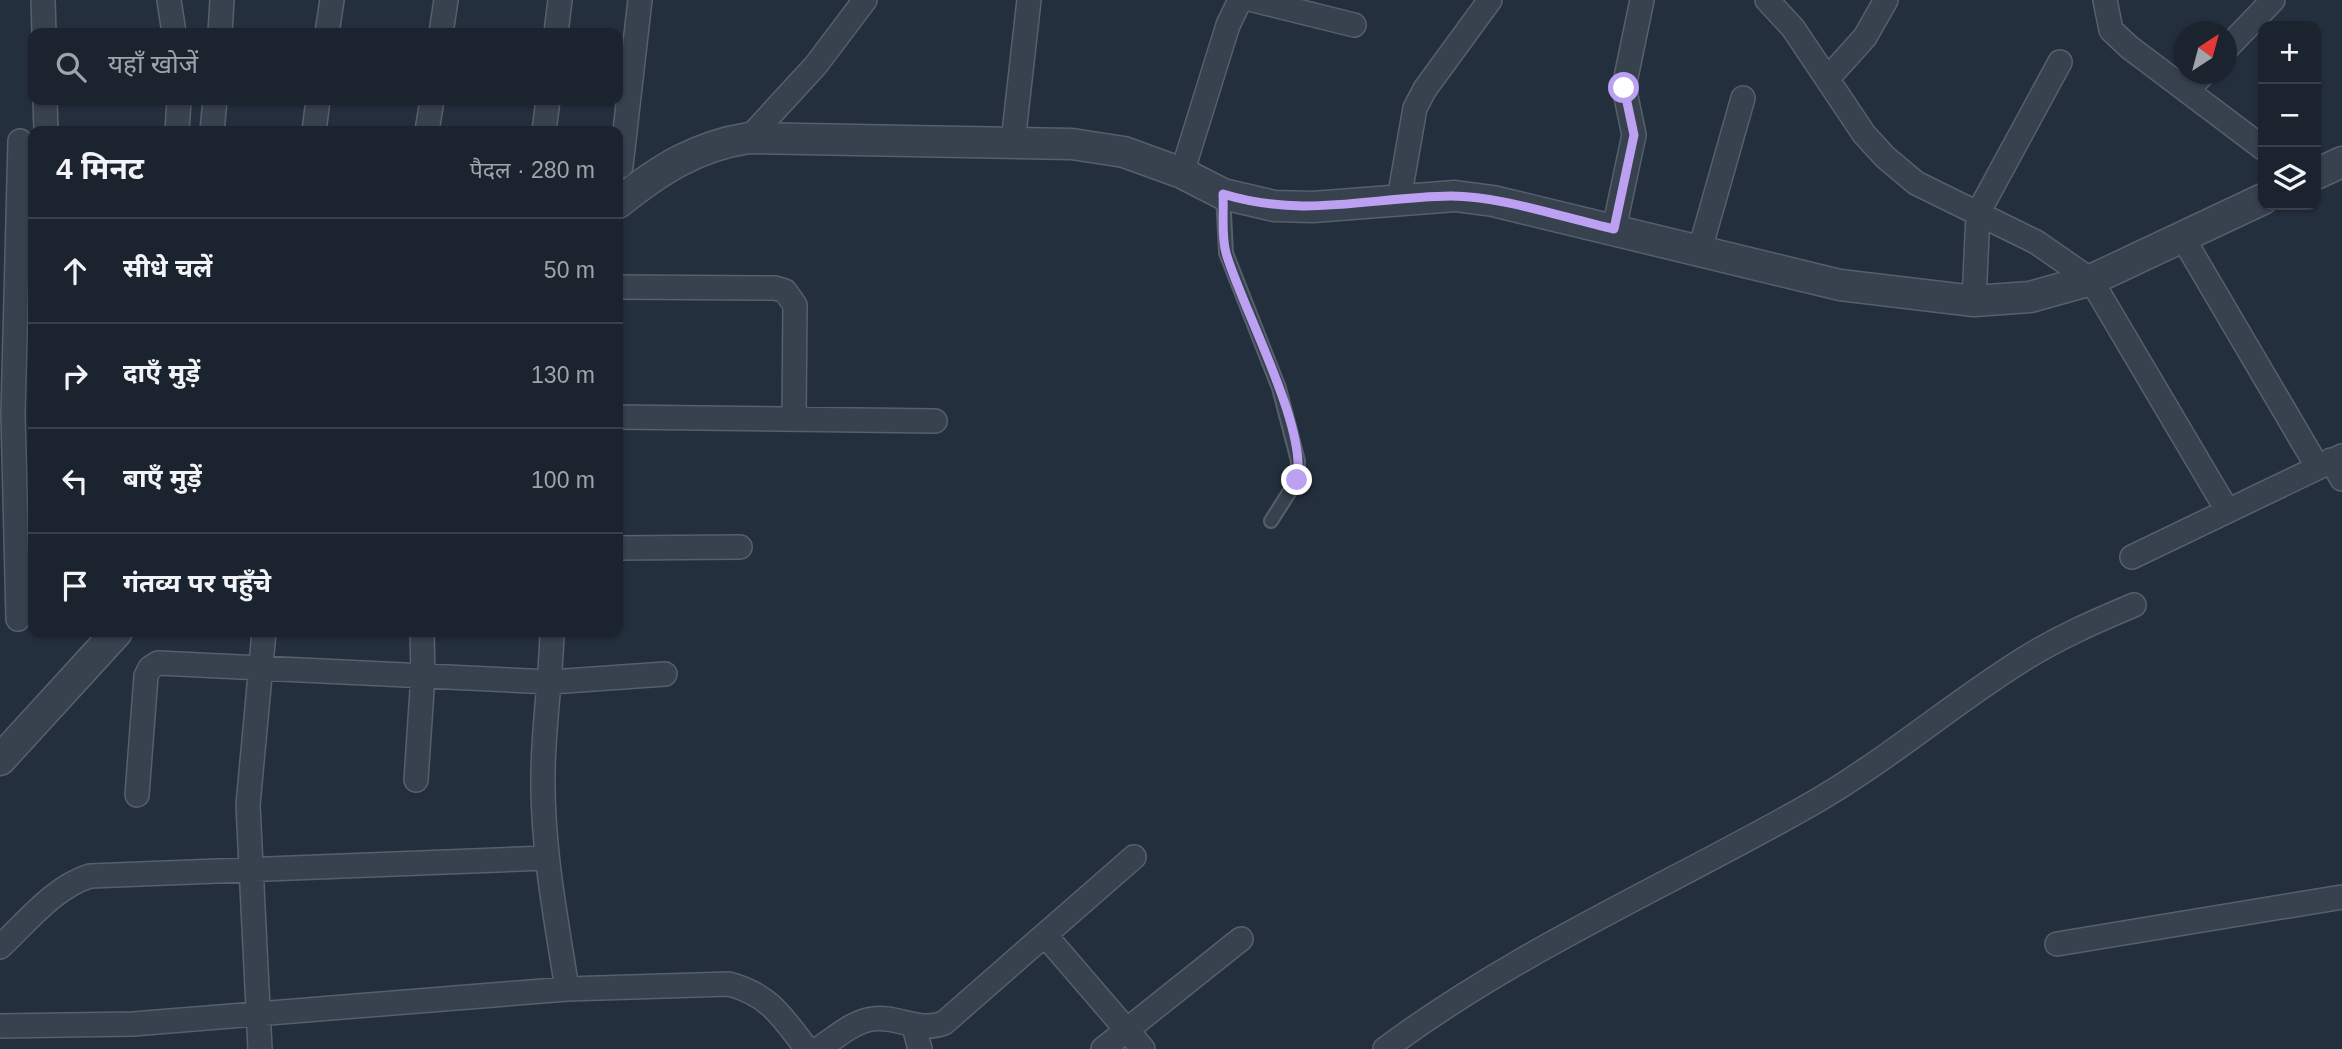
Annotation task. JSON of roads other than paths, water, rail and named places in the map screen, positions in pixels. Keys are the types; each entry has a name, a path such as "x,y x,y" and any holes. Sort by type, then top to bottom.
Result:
{"street":[{"path":"43,0 44,28"},
{"path":"169,0 173,28"},
{"path":"220,28 222,0"},
{"path":"328,28 332,0"},
{"path":"442,28 446,0"},
{"path":"557,28 560,0"},
{"path":"623,141 640,0"},
{"path":"749,138 816,65 864,0"},
{"path":"1013,142 1029,0"},
{"path":"1182,173 1228,25 1240,0"},
{"path":"1253,0 1353,25"},
{"path":"1399,199 1415,108 1425,89 1490,0"},
{"path":"1614,229 1634,135 1624,88 1642,0"},
{"path":"1767,0 1793,28 1829,77 1864,134 1885,157 1916,183 2036,242 2091,280 2227,510"},
{"path":"1829,77 1865,37 1886,0"},
{"path":"2105,0 2111,30 2262,147"},
{"path":"2237,38 2273,0"},
{"path":"1973,301 1978,213 2060,62"},
{"path":"2187,91 2194,84"},
{"path":"1699,253 1743,98"},
{"path":"45,105 46,126"},
{"path":"177,126 179,105"},
{"path":"212,126 215,105"},
{"path":"315,126 317,105"},
{"path":"428,126 431,105"},
{"path":"545,126 547,105"},
{"path":"623,199 660,170 697,150 749,138 1013,142 1098,147 1124,152 1182,173 1223,194 1274,206 1313,207 1455,196 1493,201 1840,285 1973,301 2030,297 2091,280 2258,201"},
{"path":"17,619 15,414 18,141"},
{"path":"2321,172 2342,162"},
{"path":"623,166 660,170"},
{"path":"2132,557 2227,510 2333,465 2183,238"},
{"path":"623,287 775,288 785,291 795,305 794,418"},
{"path":"623,417 935,421"},
{"path":"623,548 740,547"},
{"path":"1385,1049 1431,1015 1479,985 1807,806 1871,766 2025,658 2088,624 2134,606"},
{"path":"0,760 112,637"},
{"path":"260,1049 248,805 263,637"},
{"path":"416,780 423,676 422,637"},
{"path":"551,637 551,682 543,775 546,858 567,989"},
{"path":"137,794 146,676 150,668 170,662 551,682 665,674"},
{"path":"818,1049 860,1022 873,1018 887,1019 917,1038 944,1023 1134,857"},
{"path":"0,947 59,892 75,881 90,876 546,858"},
{"path":"2057,944 2342,897"},
{"path":"1045,935 1143,1049"},
{"path":"1103,1049 1241,939"},
{"path":"0,1026 133,1024 257,1017 567,989 729,984 752,990 772,1004 807,1049"}],"lane":[{"path":"1223,194 1226,253 1279,387 1298,461 1297,480 1271,521"}]}
